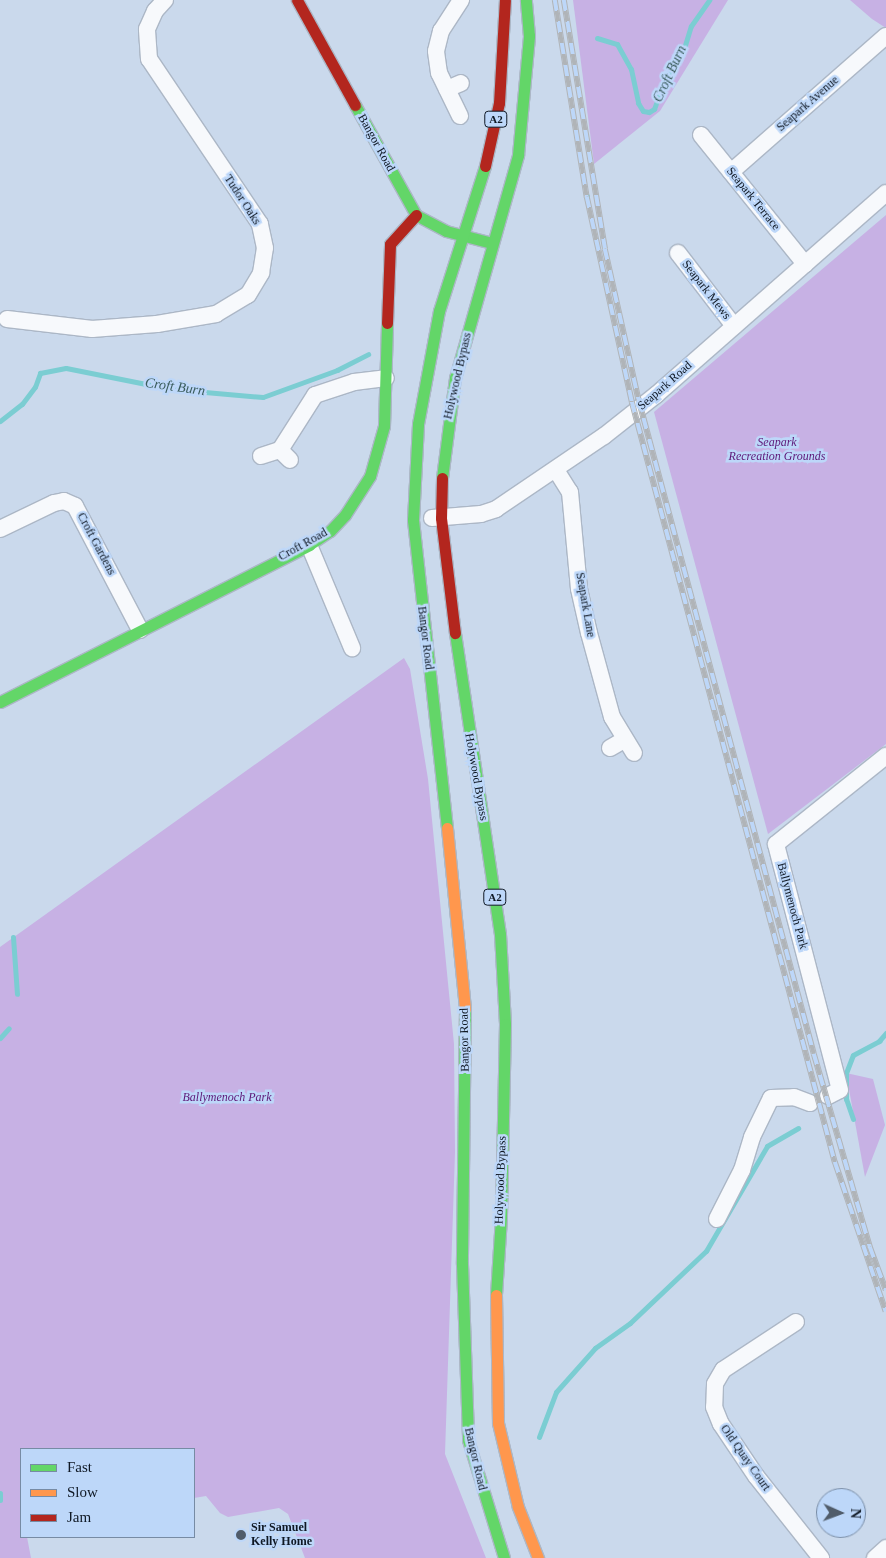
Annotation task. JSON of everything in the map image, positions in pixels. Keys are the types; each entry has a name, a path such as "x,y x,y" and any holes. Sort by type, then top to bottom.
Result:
{"main road":[{"name":"Bangor Road","path":"297,0 416,215"},
{"name":"A2","path":"413,520 413,476 421,405 439,311 484,172 499,103 505,0"},
{"name":"Holywood Bypass","path":"526,0 528,36 522,126 518,155 492,243 449,406 442,472 441,518 466,719 500,934 505,1024 504,1103 494,1321 498,1423 511,1479 538,1558"},
{"path":"416,215 430,224 492,243"},
{"name":"Croft Road","path":"0,702 308,544 330,532 345,515 370,476 384,426 390,244 416,215"},
{"name":"Bangor Road","path":"413,520 460,931 466,1024 462,1264 465,1402 468,1440 481,1488 504,1558"},
{"path":"481,1488 511,1479"}],"street":[{"name":"Tudor Oaks","path":"7,319 41,325 92,329 156,324 216,314 248,295 261,273 266,248 260,224 149,59 147,29 155,11 165,0"},
{"path":"460,116 454,86 439,73 436,51 441,31 461,0"},
{"name":"Seapark Avenue","path":"731,172 886,36"},
{"name":"Seapark Terrace","path":"701,135 805,264"},
{"name":"Seapark Road","path":"413,520 481,514 496,509 556,470 622,423 886,193"},
{"name":"Seapark Mews","path":"678,254 734,326"},
{"path":"261,456 285,455 315,395 354,382 386,378"},
{"name":"Seapark Lane","path":"556,470 570,492 579,589 612,717 617,744 634,753"},
{"name":"Croft Gardens","path":"0,529 54,503 64,502 75,506 140,630"},
{"path":"308,544 352,648"},
{"name":"Ballymenoch Park","path":"828,1096 840,1090 776,844 886,756"},
{"path":"717,1219 742,1170 752,1137 772,1098 794,1097 810,1103"},
{"name":"Old Quay Court","path":"796,1322 723,1370 715,1384 714,1407 721,1424 756,1476 821,1558"},
{"path":"875,1558 886,1548"}],"green space":[{"path":"573,0 728,0 660,111 594,164"},
{"path":"850,0 886,0 886,28 872,19"},
{"name":"Seapark Recreation Grounds","path":"886,215 886,744 768,834 654,412"},
{"name":"Ballymenoch Park","path":"404,658 410,669 428,779 454,1044 455,1152 445,1454 486,1558 305,1558 288,1514 279,1508 228,1517 220,1513 206,1496 195,1498 195,1448 20,1448 20,1538 27,1538 31,1558 0,1558 0,947"},
{"path":"846,1073 873,1079 885,1125 865,1177"}],"waterway":[{"name":"Croft Burn","path":"597,38 617,44 631,69 638,103 643,111 649,112 654,109 663,84 682,55 691,26 709,0"},
{"name":"Croft Burn","path":"0,421 22,404 35,387 40,373 66,368 171,389 263,397 337,370 368,354"},
{"path":"13,937 17,994"},
{"path":"0,1038 9,1028"},
{"path":"853,1119 846,1099 846,1073 853,1055 879,1041 886,1033"},
{"path":"539,1437 556,1392 595,1348 630,1323 706,1251 767,1146 798,1128"},
{"path":"0,1493 0,1500"}],"railway":[{"path":"555,0 587,197 632,402 835,1162 886,1312"},
{"path":"564,0 605,249 638,397 814,1054 870,1247 886,1290"}],"traffic: fast":[{"path":"442,478 455,378 518,155 529,36 526,0"},
{"path":"355,105 416,215 446,231 492,243"},
{"path":"447,828 413,520 418,424 439,311 485,166"},
{"path":"0,702 309,545 330,531 345,515 370,476 384,426 387,323"},
{"path":"455,633 500,934 505,1024 501,1217 496,1295"},
{"path":"465,1009 462,1264 468,1440 504,1558"}],"traffic: slow":[{"path":"447,828 465,1009"},
{"path":"496,1295 498,1423 518,1507 538,1558"}],"traffic: jam":[{"path":"297,0 355,105"},
{"path":"485,166 499,103 505,0"},
{"path":"387,323 390,244 416,215"},
{"path":"442,478 441,518 455,633"}],"place":[{"name":"Sir Samuel Kelly Home","path":"241,1535"}]}
